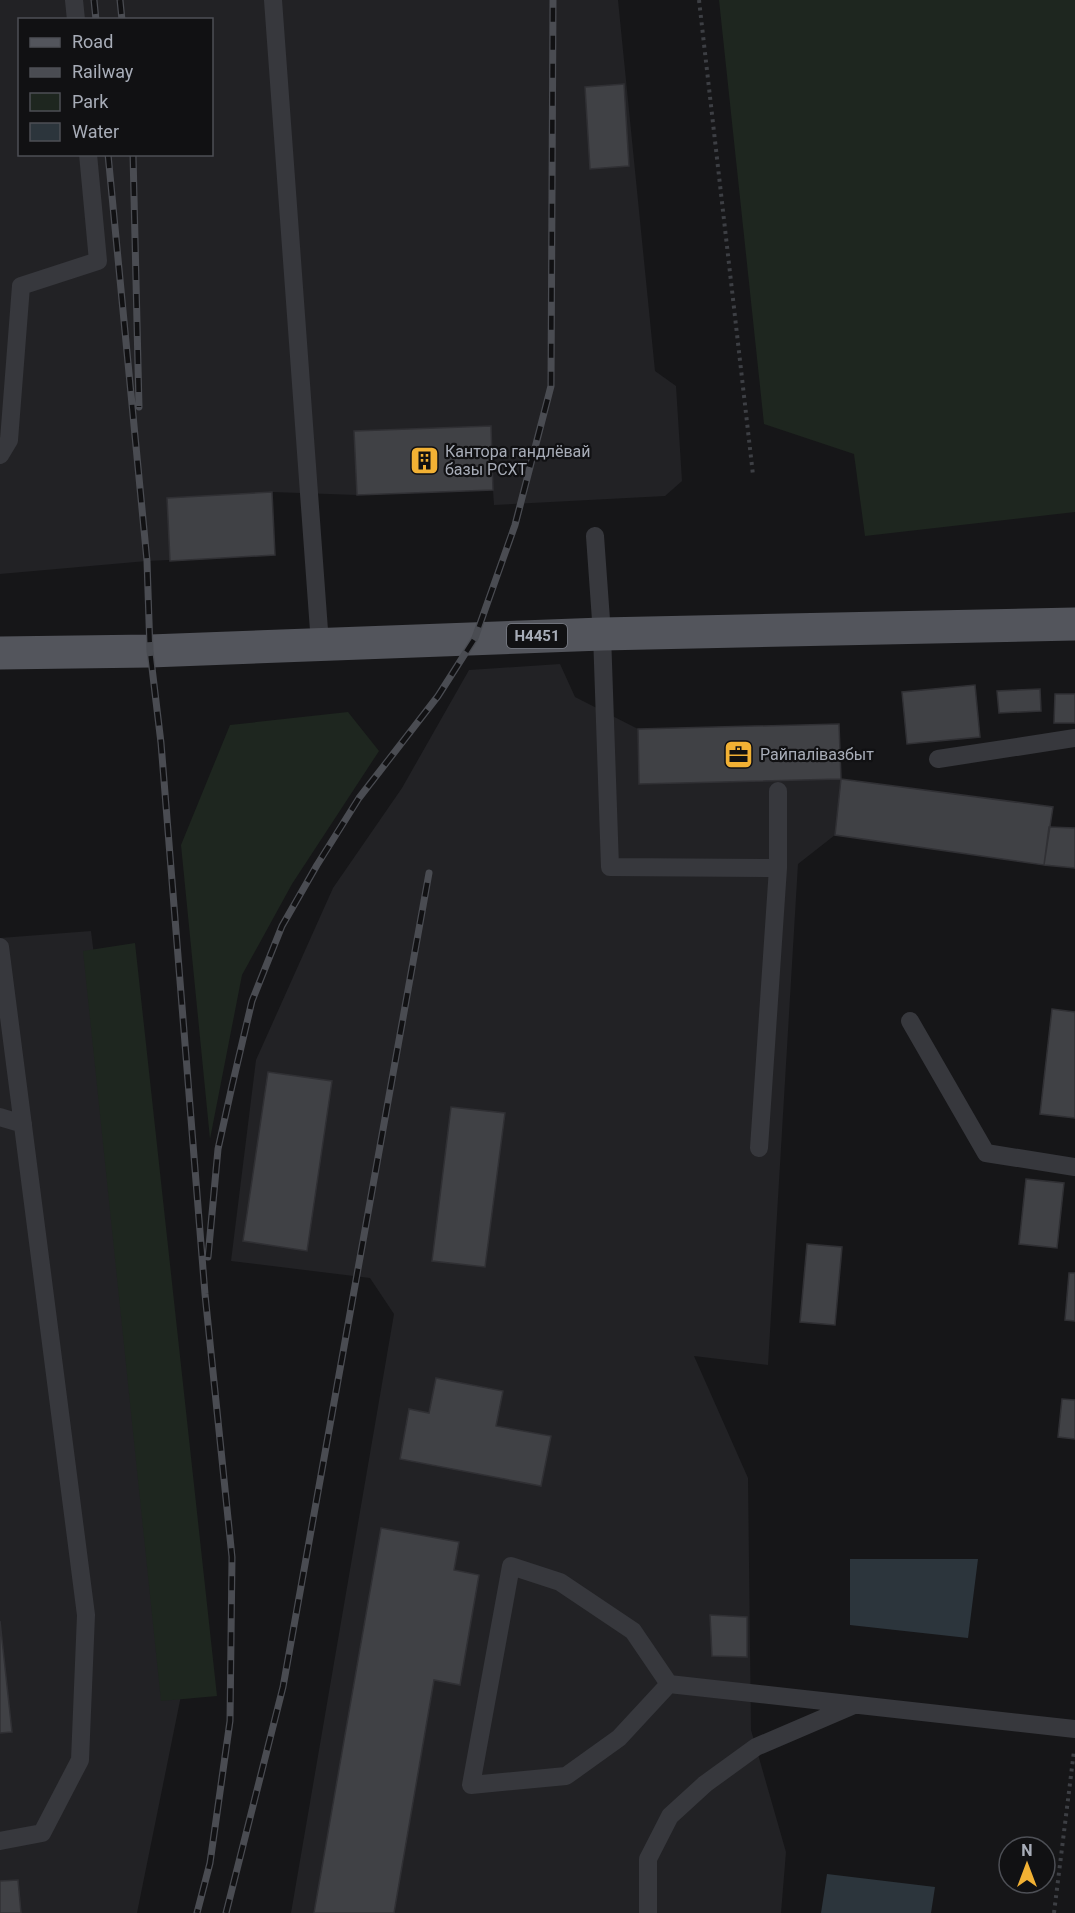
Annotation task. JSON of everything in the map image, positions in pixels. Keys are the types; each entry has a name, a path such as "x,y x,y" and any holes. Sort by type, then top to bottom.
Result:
{"main road":[{"name":"Н4451","path":"0,653 150,651 602,634 1075,624"}],"lane":[{"path":"74,0 76,18"},
{"path":"273,0 320,644"},
{"path":"0,455 9,440 21,286 98,261 88,156"},
{"path":"595,536 602,634 610,867 778,868"},
{"path":"938,759 1075,738"},
{"path":"759,1148 778,868 778,791"},
{"path":"0,947 86,1615 80,1760 42,1833 0,1840"},
{"path":"910,1021 986,1153 1075,1167"},
{"path":"0,1117 23,1124"},
{"path":"669,1684 619,1738 566,1776 471,1785 511,1566 560,1582 633,1631 669,1684 1075,1730"},
{"path":"648,1913 648,1859 670,1816 705,1784 756,1747 856,1705"}],"path":[{"path":"699,0 753,475"},
{"path":"1054,1913 1075,1741"}],"shaded area":[{"path":"0,0 618,0 655,371 676,386 682,481 665,496 494,505 493,490 357,495 272,492 275,555 147,561 0,574"},
{"path":"560,664 575,697 638,729 839,724 841,779 835,835 798,864 768,1365 694,1356 748,1478 751,1730 786,1852 781,1913 291,1913 394,1314 370,1278 231,1261 256,1060 333,888 402,788 469,670"},
{"path":"91,931 184,1681 137,1913 0,1913 0,938"}],"green space":[{"path":"719,0 1075,0 1075,512 865,536 854,454 764,424"},
{"path":"348,712 379,751 292,884 242,975 210,1139 181,845 230,725"},
{"path":"135,943 217,1696 161,1701 83,951"}],"water":[{"path":"850,1559 978,1559 968,1638 850,1625"},
{"path":"827,1874 935,1887 931,1913 821,1913"}],"building":[{"path":"624,84 629,166 590,169 585,87"},
{"name":"Кантора гандлёвай базы РСХТ","path":"491,426 493,490 357,495 354,431"},
{"path":"272,492 275,555 170,561 167,498"},
{"path":"975,685 980,737 907,744 902,692"},
{"path":"1040,689 1041,711 999,713 997,691"},
{"path":"1055,694 1075,694 1075,723 1054,723"},
{"name":"Райпалівазбыт","path":"839,724 841,779 639,784 638,729"},
{"path":"841,779 1053,807 1044,865 835,835"},
{"path":"1049,827 1075,828 1075,868 1044,865"},
{"path":"1052,1009 1075,1012 1075,1118 1040,1114"},
{"path":"268,1072 332,1081 307,1251 243,1241"},
{"path":"451,1107 505,1113 485,1267 432,1261"},
{"path":"1026,1179 1064,1183 1057,1248 1019,1244"},
{"path":"807,1244 842,1247 835,1325 800,1322"},
{"path":"1069,1273 1075,1273 1075,1321 1065,1320"},
{"path":"436,1378 503,1391 496,1426 551,1436 541,1486 400,1459 409,1409 429,1413"},
{"path":"1062,1399 1075,1400 1075,1439 1058,1437"},
{"path":"381,1528 459,1542 454,1570 479,1575 460,1685 434,1680 394,1913 314,1913"},
{"path":"710,1615 747,1617 747,1657 712,1656"},
{"path":"0,1621 12,1732 0,1733"},
{"path":"18,1880 21,1913 0,1913 0,1881"}],"railway":[{"path":"94,0 96,18"},
{"path":"120,0 122,18"},
{"path":"208,1257 218,1149 232,1086 252,1001 282,926 359,798 438,696 475,638 515,525 551,386 553,0"},
{"path":"108,156 147,561 150,651 161,743 205,1294 232,1557 230,1721 210,1863 197,1913"},
{"path":"133,156 139,407"},
{"path":"226,1913 283,1687 429,873"}],"place":[{"name":"Кантора гандлёвай базы РСХТ","path":"424,460"},
{"name":"Райпалівазбыт","path":"739,754"}]}
